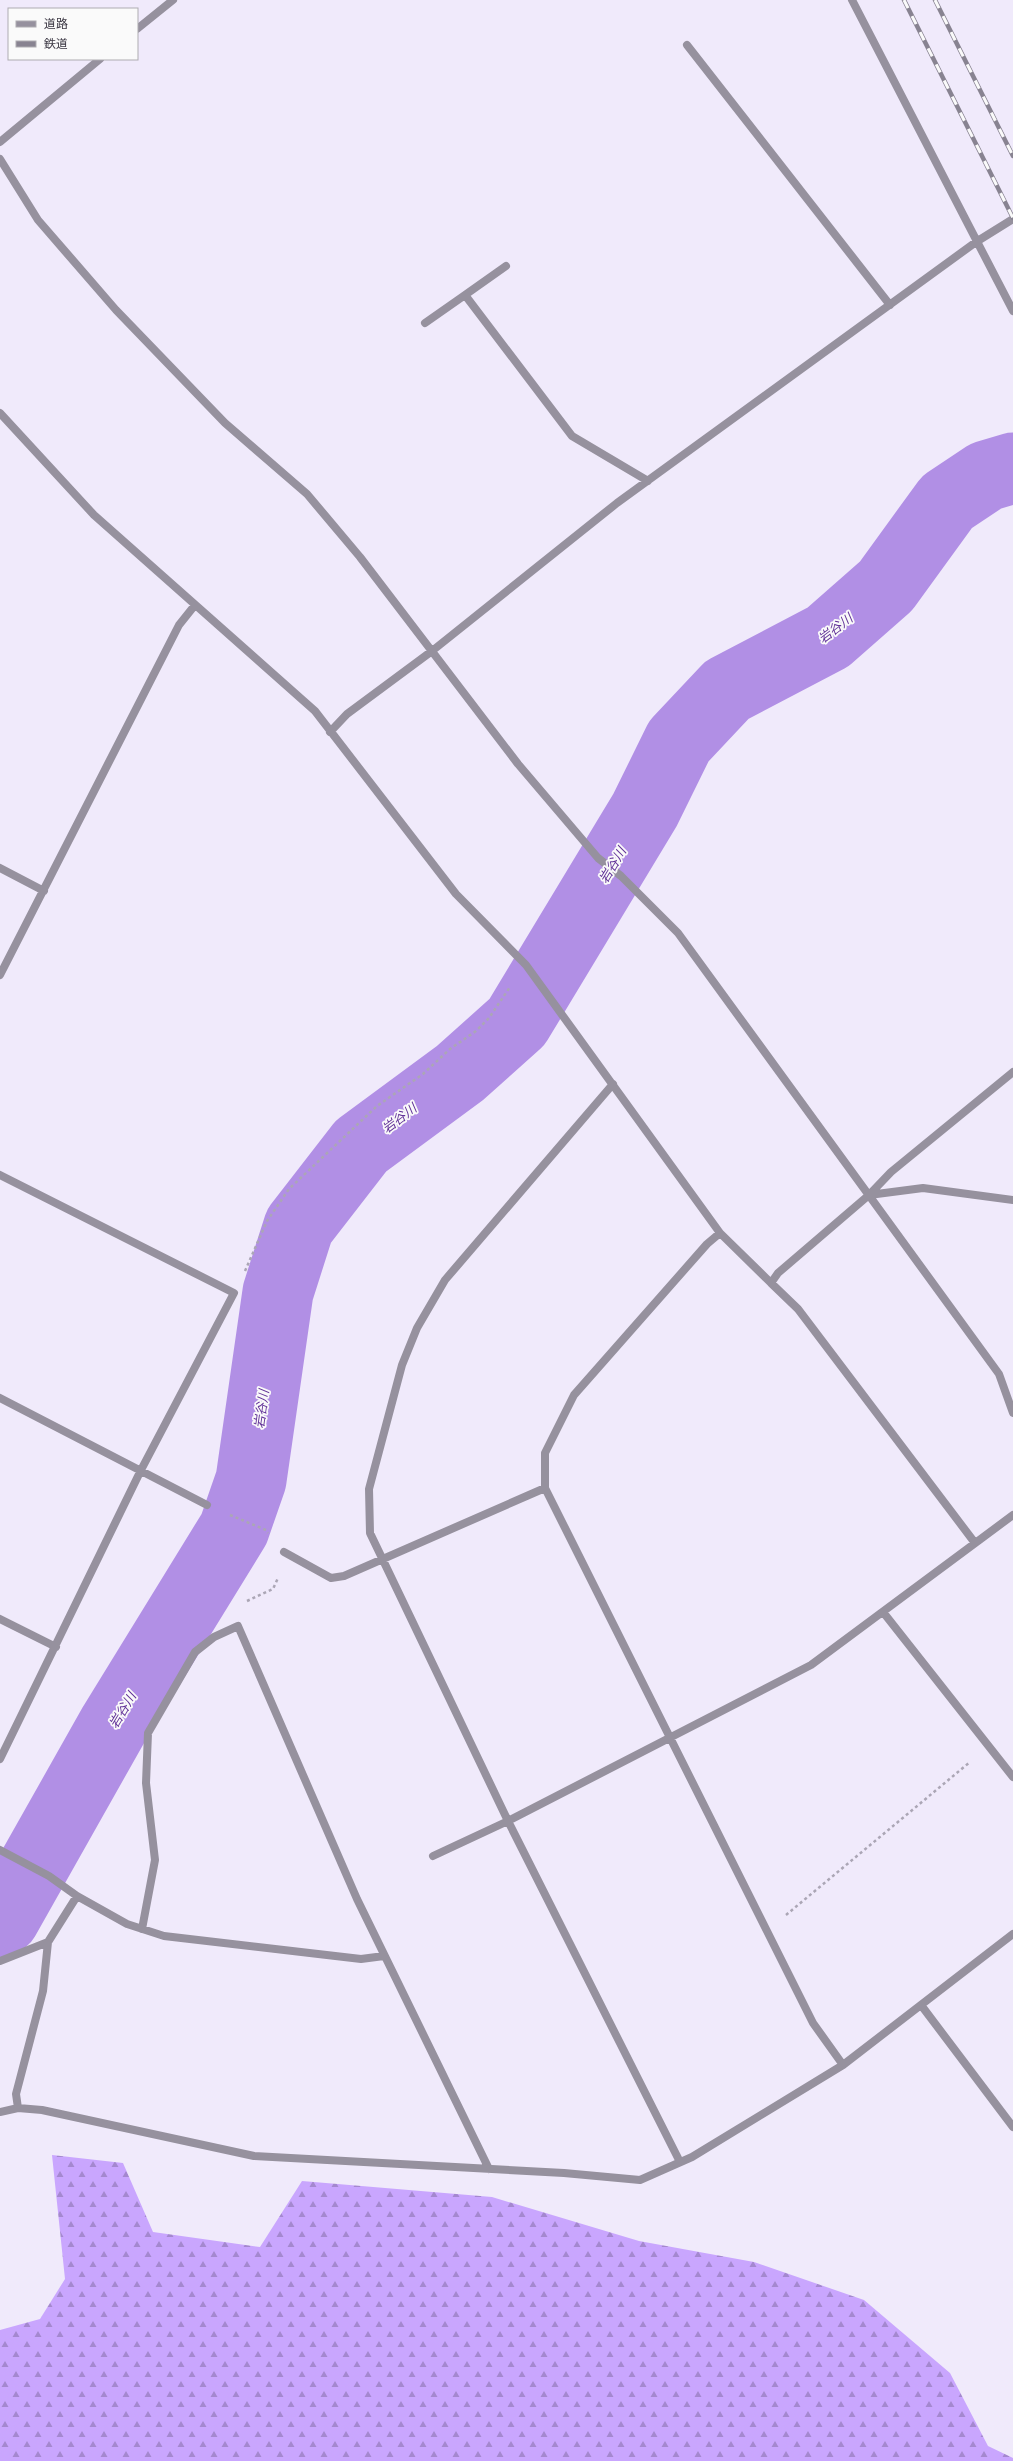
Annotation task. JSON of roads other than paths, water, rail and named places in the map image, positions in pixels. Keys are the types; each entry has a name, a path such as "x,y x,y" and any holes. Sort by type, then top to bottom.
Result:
{"street":[{"path":"138,28 173,0"},
{"path":"852,0 1013,312"},
{"path":"687,45 890,305"},
{"path":"0,142 99,60"},
{"path":"0,159 38,220 110,304 225,423 307,494 360,557 518,764 598,858 621,876 678,933 999,1374 1013,1413"},
{"path":"330,732 347,714 432,651 617,503 648,482 976,242 1013,219"},
{"path":"425,323 506,266"},
{"path":"465,294 572,436 648,482"},
{"path":"0,413 94,515 315,711 456,894 526,965 720,1233 798,1309 975,1544"},
{"path":"0,975 179,624 195,605"},
{"path":"0,868 44,891"},
{"path":"771,1283 778,1273 869,1195 891,1172 1013,1072"},
{"path":"612,1084 445,1280 417,1328 402,1365 369,1489 370,1533 508,1821 680,2162"},
{"path":"0,1175 234,1293 141,1470 56,1647 0,1759"},
{"path":"869,1195 923,1188 1013,1200"},
{"path":"720,1233 707,1244 574,1396 545,1453 545,1488 814,2023 843,2064"},
{"path":"0,1398 207,1505"},
{"path":"284,1552 331,1578 344,1576 545,1488"},
{"path":"433,1856 508,1821 811,1665 1013,1515"},
{"path":"883,1612 1013,1777"},
{"path":"0,1619 56,1647"},
{"path":"142,1929 155,1860 146,1783 148,1733 195,1652 214,1637 238,1626 384,1956 489,2169"},
{"path":"2,1851 49,1876 77,1896 127,1924 164,1936 361,1959 384,1956"},
{"path":"18,2108 16,2094 43,1991 48,1942 77,1896"},
{"path":"0,2112 18,2108 42,2110 254,2156 489,2169 640,2180 680,2162 843,2064 1013,1934"},
{"path":"0,1961 48,1942"},
{"path":"921,2005 1013,2127"}],"waterway":[{"name":"岩谷川","path":"0,1922 4,1919 114,1724 234,1529 251,1480 278,1292 299,1226 361,1146 460,1073 517,1022 645,810 679,741 727,690 828,637 886,586 947,502 986,476 1013,468"}],"railway":[{"path":"904,0 1013,218"},
{"path":"935,0 1013,156"}]}
